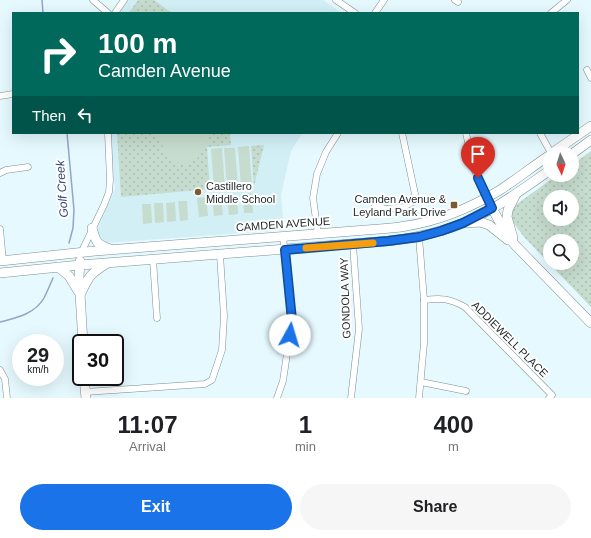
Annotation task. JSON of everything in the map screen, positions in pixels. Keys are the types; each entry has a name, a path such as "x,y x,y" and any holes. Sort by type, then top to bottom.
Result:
{"main road":[{"name":"CAMDEN AVENUE","path":"562,146 591,126"},
{"path":"579,149 591,140"},
{"name":"CAMDEN AVENUE","path":"2,261 112,250 379,229 412,225 431,221 455,213 501,190 543,160"},
{"path":"0,273 80,265 285,250 419,237 463,223 517,193 543,175"},
{"path":"515,245 507,217 508,210 517,193"},
{"path":"487,197 508,236 515,245 591,323"},
{"path":"463,223 480,222 489,224 515,245"},
{"path":"92,228 97,242 101,246 112,250"},
{"path":"81,253 79,277 82,334"},
{"path":"80,294 87,280 94,271 107,264"},
{"path":"58,267 69,276 80,294"}],"street":[{"path":"93,0 107,12"},
{"path":"117,12 124,0"},
{"path":"336,0 353,12"},
{"path":"376,12 384,0"},
{"path":"552,12 567,0"},
{"path":"587,70 591,78"},
{"path":"0,96 12,94"},
{"path":"81,253 109,192 108,134"},
{"path":"318,234 313,198 317,174 326,152 337,134"},
{"path":"375,205 384,209 404,207 413,202 415,194 402,134"},
{"path":"466,134 474,169 487,197"},
{"path":"541,134 547,146"},
{"path":"0,173 6,170 28,167"},
{"path":"0,229 2,261"},
{"path":"277,398 283,381 292,320 283,237"},
{"path":"419,237 424,300 424,343 419,398"},
{"name":"GONDOLA WAY","path":"351,398 359,329 353,244"},
{"path":"85,395 205,384 212,380 222,350 224,323 220,255"},
{"path":"153,260 157,318"},
{"name":"ADDIEWELL PLACE","path":"424,300 445,299 455,301 465,306 552,395 549,398"},
{"path":"0,370 5,379 7,398"},
{"path":"421,382 466,391"}],"shaded area":[{"path":"124,0 323,0 341,12 117,12"},
{"name":"Castillero Middle School","path":"109,134 301,134 291,151 281,195 284,230 91,244 115,189"}],"green space":[{"path":"138,0 154,0 171,12 130,12"},
{"path":"117,134 230,134 231,145 207,147 210,189 121,197"},
{"path":"156,134 211,134 197,159 181,165 168,155"},
{"path":"264,145 254,186 251,146"},
{"path":"249,146 252,186 241,187 238,147"},
{"path":"222,148 225,188 214,189 211,149"},
{"path":"224,148 235,148 238,187 227,188"},
{"path":"591,151 591,307 556,270 579,270 579,234 543,234 543,257 524,237 510,218 513,207 547,182 579,182 579,160"},
{"path":"252,193 253,213 244,213 243,194"},
{"path":"227,195 237,195 238,214 229,215"},
{"path":"212,196 221,196 223,215 214,216"},
{"path":"206,197 208,216 199,217 197,198"},
{"path":"178,201 187,201 188,220 180,221"},
{"path":"175,202 176,221 167,222 166,203"},
{"path":"154,203 163,203 164,222 155,223"},
{"path":"142,204 151,204 152,223 143,224"}],"waterway":[{"name":"Golf Creek","path":"42,0 43,12"},
{"name":"Golf Creek","path":"67,134 74,210 73,228 69,243"},
{"name":"Golf Creek","path":"0,322 25,314 36,308 44,298 53,278"}],"slow traffic":[{"path":"306,248 373,243"}],"place":[{"name":"Castillero Middle School","path":"198,192"},
{"name":"Camden Avenue & Leyland Park Drive","path":"454,205"}],"route":[{"path":"290,335 292,320 285,250 419,237 463,223 492,208 478,178"}]}
